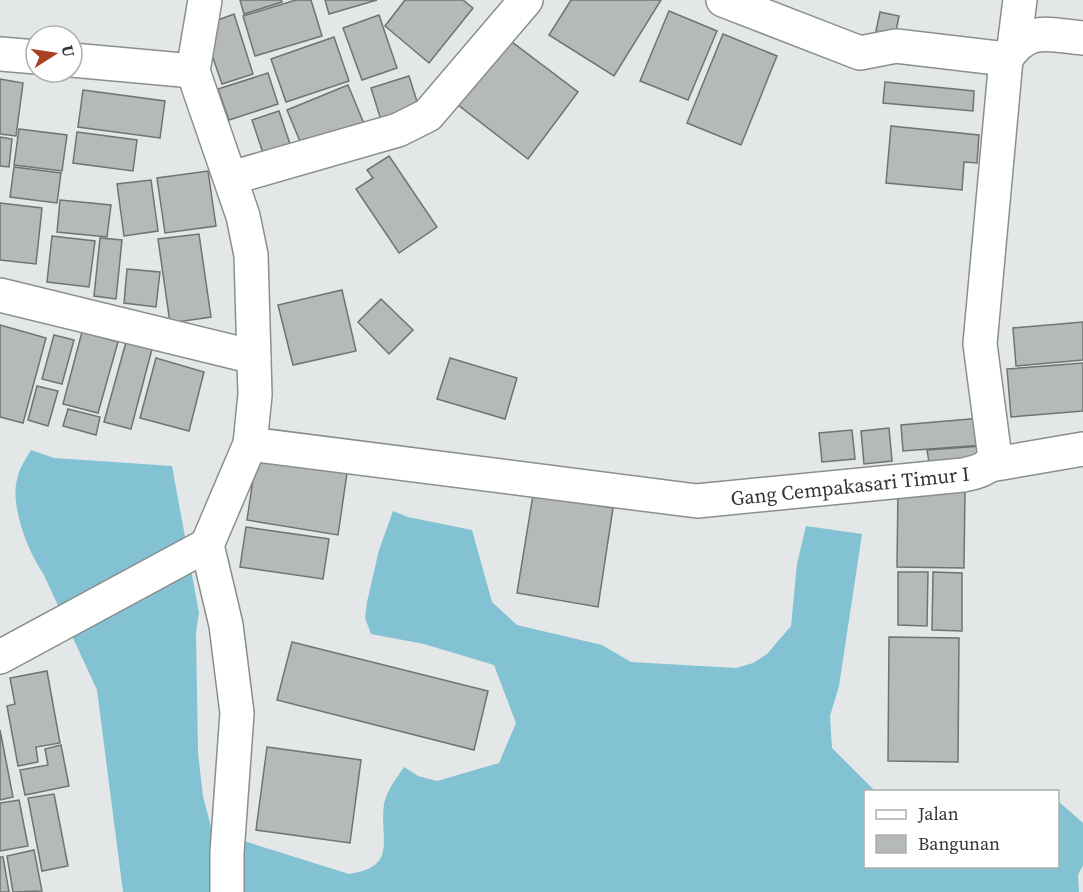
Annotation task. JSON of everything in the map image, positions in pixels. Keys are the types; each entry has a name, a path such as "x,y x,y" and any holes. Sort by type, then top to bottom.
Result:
{"street":[{"path":"205,0 193,71 243,216 251,255 255,395 250,444 207,545 226,625 237,713 227,853 227,892"},
{"path":"723,0 860,53 896,46 1010,53 1025,38 1038,34 1083,38"},
{"name":"Gang Cempakasari Timur I","path":"250,444 697,501 981,472 995,458 980,344 1010,53 1020,0"},
{"path":"231,178 398,130 428,115 508,6"},
{"path":"0,54 24,56"},
{"path":"84,61 193,71"},
{"path":"0,295 254,357"},
{"path":"990,465 1083,449"},
{"path":"0,657 207,545"}],"shaded area":[{"path":"31,450 54,458 172,466 199,613 196,632 198,753 203,796 212,831 349,874 375,865 381,858 385,799 404,767 418,776 437,781 499,763 516,723 494,665 424,644 371,634 365,618 367,602 379,550 393,511 408,517 472,530 492,602 517,625 602,645 631,662 736,668 753,663 767,654 791,626 797,564 806,526 862,534 839,686 830,716 832,748 874,790 864,790 864,868 1059,868 1059,802 1083,823 1083,865 1078,875 1079,892 123,892 97,690 26,541 18,515 15,490 21,468"}],"building":[{"path":"240,0 281,0 282,2 244,14"},
{"path":"296,0 311,0 322,36 255,56 243,16"},
{"path":"325,0 377,0 329,14"},
{"path":"405,0 463,0 473,8 429,63 385,26"},
{"path":"571,0 661,0 614,76 549,35"},
{"path":"669,11 717,31 688,100 640,81"},
{"path":"880,12 899,16 895,36 876,31"},
{"path":"234,14 253,74 222,84 202,26"},
{"path":"379,15 397,68 362,80 343,28"},
{"path":"723,34 777,56 741,145 687,123"},
{"path":"504,36 578,92 528,159 453,101"},
{"path":"334,37 349,81 286,102 271,59"},
{"path":"268,73 278,104 229,120 218,89"},
{"path":"409,76 419,108 381,120 371,88"},
{"path":"0,79 23,83 16,136 0,134"},
{"path":"885,82 974,91 973,111 883,103"},
{"path":"348,85 365,126 304,151 287,110"},
{"path":"83,90 165,101 160,138 78,127"},
{"path":"279,111 290,144 263,153 252,120"},
{"path":"891,126 979,135 977,163 964,162 962,190 886,183"},
{"path":"19,129 67,135 62,171 14,165"},
{"path":"77,132 137,140 133,171 73,163"},
{"path":"0,137 12,139 9,167 0,166"},
{"path":"389,156 437,227 399,253 356,189 373,178 367,170"},
{"path":"14,167 61,173 57,203 10,197"},
{"path":"208,171 216,226 165,233 157,178"},
{"path":"151,180 158,231 124,236 117,184"},
{"path":"60,200 111,205 107,237 57,232"},
{"path":"0,203 42,208 36,264 0,260"},
{"path":"199,234 211,317 170,323 158,239"},
{"path":"52,236 95,241 89,287 47,282"},
{"path":"100,238 122,240 116,299 94,296"},
{"path":"127,269 160,272 156,307 124,303"},
{"path":"342,290 356,351 293,365 278,305"},
{"path":"381,299 413,330 389,354 358,322"},
{"path":"1083,322 1083,360 1016,366 1013,328"},
{"path":"0,325 46,338 23,423 0,417"},
{"path":"82,332 118,342 98,413 63,404"},
{"path":"54,335 74,340 62,384 42,379"},
{"path":"126,342 152,349 131,429 104,422"},
{"path":"156,358 204,372 189,431 140,418"},
{"path":"450,358 517,378 505,419 437,399"},
{"path":"1083,363 1083,411 1011,417 1007,369"},
{"path":"37,386 58,391 48,426 28,420"},
{"path":"68,409 100,417 96,435 63,426"},
{"path":"981,418 983,445 903,451 901,425"},
{"path":"889,428 892,461 864,464 861,431"},
{"path":"852,430 855,459 822,462 819,433"},
{"path":"982,446 984,464 930,468 927,450"},
{"path":"256,459 347,473 338,535 247,520"},
{"path":"898,488 965,489 964,568 897,567"},
{"path":"533,495 613,508 598,607 517,593"},
{"path":"246,527 329,539 323,579 240,567"},
{"path":"898,572 928,572 927,626 898,625"},
{"path":"933,572 962,573 962,631 932,630"},
{"path":"889,637 959,638 958,762 888,761"},
{"path":"292,642 488,691 474,750 277,700"},
{"path":"47,671 60,743 36,747 38,762 18,766 7,706 15,704 10,678"},
{"path":"0,730 13,797 0,800"},
{"path":"61,745 69,786 25,795 20,770 48,765 45,749"},
{"path":"267,747 361,760 350,843 256,830"},
{"path":"54,794 68,866 42,871 28,798"},
{"path":"19,800 28,846 0,851 0,803"},
{"path":"34,850 42,891 13,892 7,856"},
{"path":"0,857 3,857 9,892 0,892"}]}
